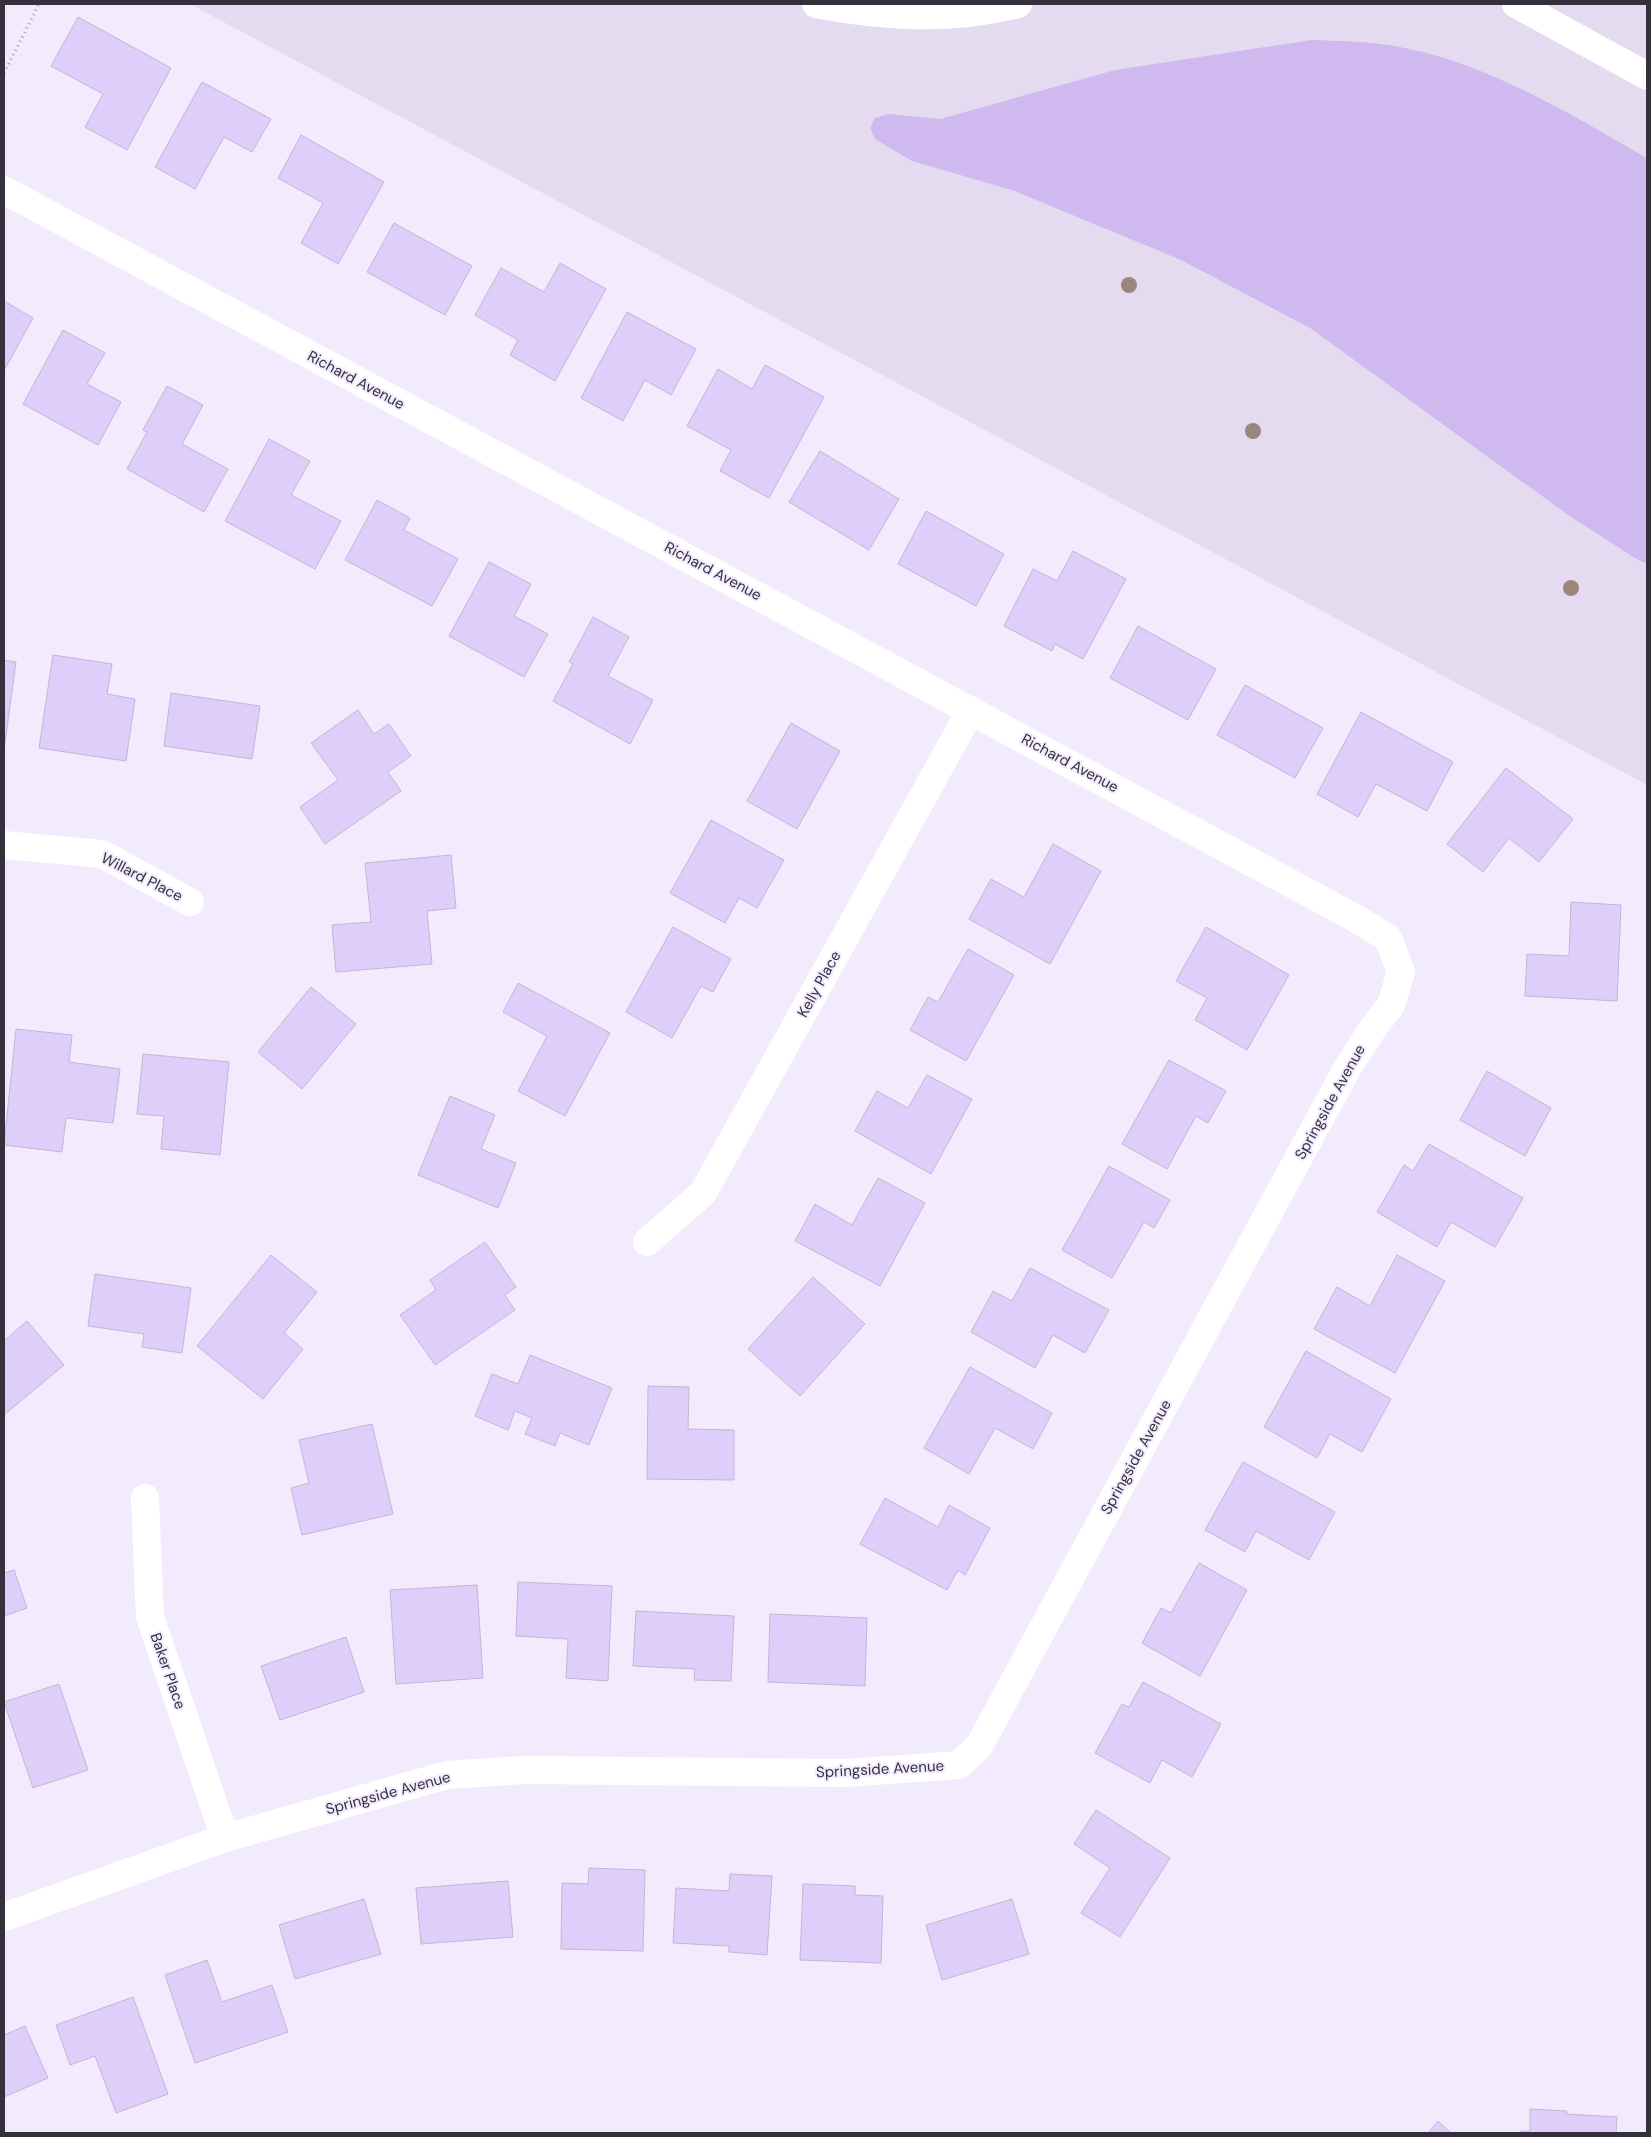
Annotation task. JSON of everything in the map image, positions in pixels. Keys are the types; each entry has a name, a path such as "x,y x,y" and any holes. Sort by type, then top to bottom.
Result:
{"street":[{"path":"816,4 910,16 988,12 1018,4"},
{"path":"1516,4 1647,76"},
{"name":"Richard Avenue","path":"4,190 971,710 1388,938 1401,972"},
{"name":"Kelly Place","path":"647,1242 703,1192 971,710"},
{"name":"Willard Place","path":"4,845 102,854 190,902"},
{"name":"Springside Avenue","path":"4,1917 225,1838 447,1775 524,1770 846,1773 959,1764 979,1746 1348,1067 1391,1005 1401,972"},
{"name":"Baker Place","path":"145,1498 150,1617 225,1838"}],"path":[{"path":"4,73 39,4"}],"shaded area":[{"path":"190,4 1647,4 1647,785"},
{"path":"1312,40 1388,45 1423,52 1457,62 1490,75 1554,106 1647,158 1647,564 1571,517 1310,328 1181,260 1015,191 912,161 875,139 870,128 875,118 888,114 940,119 1115,70"}],"building":[{"path":"78,17 171,68 127,150 85,127 103,94 51,66"},
{"path":"202,82 271,119 252,152 224,137 195,189 155,167"},
{"path":"301,135 384,182 338,264 301,243 323,203 278,178"},
{"path":"394,223 472,266 445,315 367,272"},
{"path":"560,263 606,289 555,381 510,355 518,340 475,315 501,268 544,292"},
{"path":"4,301 33,318 5,369 4,368"},
{"path":"627,312 696,349 671,395 645,380 623,421 581,398"},
{"path":"63,330 105,353 87,384 121,402 98,445 23,404"},
{"path":"765,365 824,397 769,498 720,471 731,450 687,426 718,369 752,389"},
{"path":"167,386 203,405 182,444 228,469 204,512 127,469 147,432 143,430"},
{"path":"269,439 310,461 291,495 341,521 315,569 225,521"},
{"path":"820,451 899,499 869,550 789,502"},
{"path":"377,500 410,518 404,530 458,559 432,606 345,560"},
{"path":"926,511 1004,554 976,606 898,564"},
{"path":"1073,551 1126,579 1083,659 1055,644 1052,651 1004,626 1033,569 1057,581"},
{"path":"489,562 531,584 514,616 548,634 524,677 449,636"},
{"path":"593,617 629,637 608,676 653,700 630,744 553,701 573,664 569,662"},
{"path":"1138,626 1216,669 1188,720 1110,678"},
{"path":"53,655 112,664 107,694 135,699 126,761 39,748"},
{"path":"4,660 16,662 4,750"},
{"path":"1245,685 1323,728 1295,778 1217,735"},
{"path":"171,693 260,706 252,759 164,746"},
{"path":"358,710 374,734 389,724 411,756 388,772 401,791 325,844 300,807 338,780 311,743"},
{"path":"1361,712 1453,762 1427,811 1376,784 1358,817 1317,794"},
{"path":"791,723 840,751 797,829 747,801"},
{"path":"1506,768 1573,819 1539,862 1509,838 1483,872 1447,844"},
{"path":"711,820 784,860 757,908 739,898 725,923 670,893"},
{"path":"1053,844 1101,871 1050,964 969,919 991,879 1024,897"},
{"path":"451,855 456,908 427,911 432,964 336,972 332,925 371,922 365,863"},
{"path":"1571,902 1621,905 1617,1001 1525,996 1527,954 1569,956"},
{"path":"673,927 731,959 713,992 701,986 672,1038 626,1012"},
{"path":"1206,927 1289,975 1247,1050 1195,1020 1207,998 1176,981"},
{"path":"968,949 1014,975 966,1061 910,1030 928,997 938,1002"},
{"path":"518,983 610,1033 565,1116 518,1091 547,1036 503,1012"},
{"path":"311,987 356,1024 302,1089 258,1052"},
{"path":"16,1029 72,1035 69,1062 120,1069 113,1123 66,1118 62,1152 4,1145"},
{"path":"143,1054 229,1062 220,1155 161,1149 164,1116 137,1114"},
{"path":"1169,1060 1226,1091 1208,1123 1196,1116 1167,1169 1122,1144"},
{"path":"1487,1071 1551,1108 1525,1156 1460,1120"},
{"path":"927,1075 972,1099 931,1174 855,1131 877,1091 908,1108"},
{"path":"450,1096 495,1115 481,1149 516,1163 498,1208 418,1175"},
{"path":"1429,1144 1523,1198 1495,1247 1451,1222 1437,1247 1377,1212 1404,1165 1413,1171"},
{"path":"1109,1166 1170,1200 1154,1228 1144,1222 1112,1278 1062,1250"},
{"path":"878,1178 925,1203 880,1286 795,1241 815,1204 852,1225"},
{"path":"485,1242 516,1287 505,1295 515,1310 435,1365 400,1315 436,1290 430,1280"},
{"path":"271,1255 317,1292 284,1333 303,1349 263,1399 197,1346"},
{"path":"1397,1255 1445,1281 1395,1373 1314,1329 1337,1287 1370,1306"},
{"path":"1030,1268 1109,1310 1085,1353 1053,1335 1035,1368 971,1332 993,1291 1012,1301"},
{"path":"95,1274 191,1288 182,1353 142,1347 144,1334 88,1326"},
{"path":"813,1277 865,1324 800,1396 748,1349"},
{"path":"27,1321 64,1365 4,1415 4,1341"},
{"path":"1306,1351 1391,1399 1362,1452 1330,1434 1317,1458 1264,1427"},
{"path":"530,1355 612,1388 589,1445 560,1433 555,1446 525,1434 532,1418 515,1411 508,1430 475,1416 492,1374 518,1384"},
{"path":"970,1367 1052,1413 1033,1449 995,1428 969,1474 924,1448"},
{"path":"648,1386 689,1387 688,1429 734,1430 734,1480 647,1479"},
{"path":"372,1424 393,1514 302,1535 291,1488 309,1483 299,1440"},
{"path":"1243,1462 1335,1512 1309,1560 1256,1531 1245,1552 1205,1530"},
{"path":"885,1498 938,1527 949,1505 990,1528 965,1575 958,1570 947,1590 860,1544"},
{"path":"1199,1563 1247,1590 1200,1676 1142,1643 1161,1608 1171,1613"},
{"path":"14,1570 27,1608 4,1616 4,1573"},
{"path":"518,1582 612,1586 608,1681 566,1678 568,1639 516,1636"},
{"path":"477,1585 483,1678 396,1684 390,1590"},
{"path":"636,1611 734,1616 731,1681 694,1680 695,1669 633,1666"},
{"path":"770,1614 867,1618 865,1686 768,1682"},
{"path":"346,1637 364,1692 280,1720 261,1666"},
{"path":"1143,1682 1221,1724 1192,1777 1162,1760 1150,1783 1095,1753 1122,1704 1129,1707"},
{"path":"59,1684 88,1770 33,1788 4,1702"},
{"path":"1096,1810 1170,1858 1120,1937 1081,1913 1110,1868 1074,1844"},
{"path":"589,1868 645,1870 643,1951 561,1949 562,1883 588,1884"},
{"path":"730,1874 772,1876 767,1955 729,1952 729,1946 673,1943 676,1888 729,1891"},
{"path":"508,1881 513,1937 421,1944 416,1888"},
{"path":"803,1884 855,1886 855,1895 883,1896 881,1963 800,1960"},
{"path":"364,1899 381,1954 295,1979 279,1925"},
{"path":"1012,1899 1029,1954 942,1980 926,1925"},
{"path":"207,1960 222,2002 272,1985 288,2032 195,2063 165,1975"},
{"path":"133,1997 168,2094 116,2113 95,2056 70,2065 56,2025"},
{"path":"25,2026 48,2078 4,2097 4,2035"},
{"path":"1530,2109 1567,2111 1566,2114 1617,2117 1616,2133 1521,2133 1521,2131 1530,2131"},
{"path":"1438,2121 1451,2133 1428,2133"}]}
